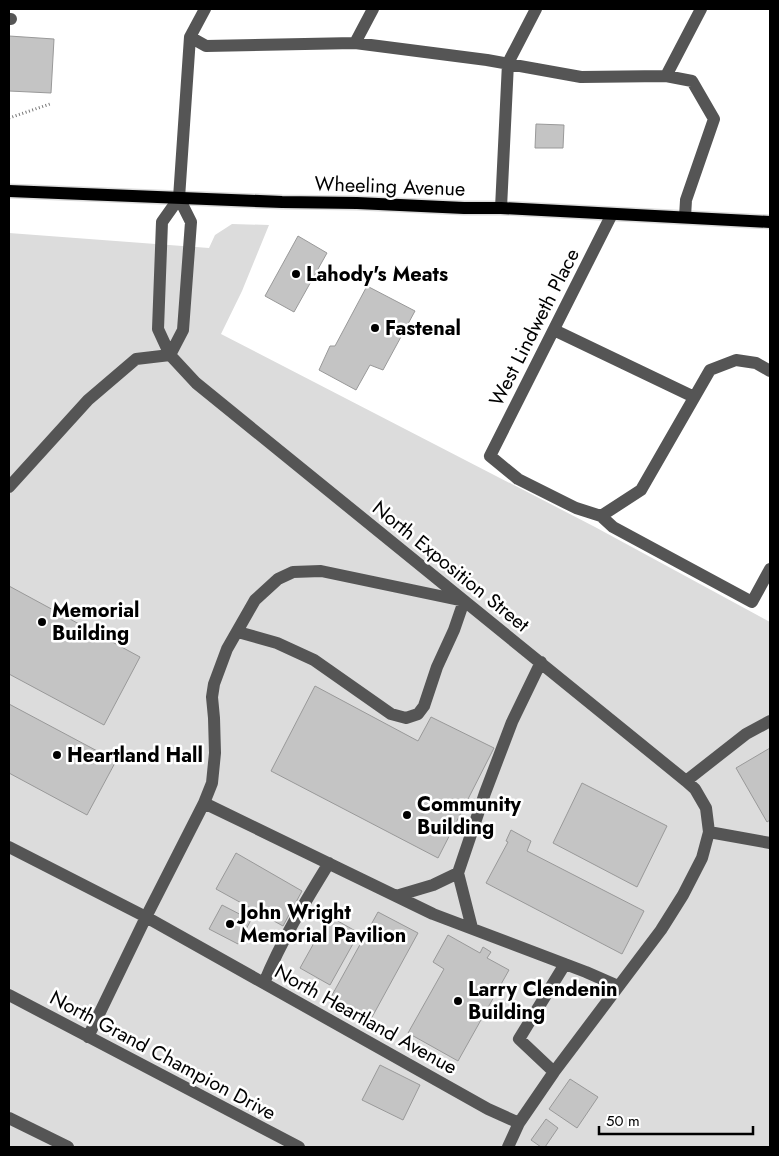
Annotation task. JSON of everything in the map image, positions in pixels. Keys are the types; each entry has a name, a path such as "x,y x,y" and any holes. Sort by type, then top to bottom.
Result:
{"main road":[{"name":"Wheeling Avenue","path":"9,191 282,202 501,208 770,222"}],"street":[{"path":"9,487 88,400 136,359 170,355 184,330 191,222 179,198 190,37 204,9"},
{"path":"355,43 373,9"},
{"path":"501,208 508,63 536,9"},
{"path":"666,76 701,9"},
{"path":"190,37 206,46 355,43 508,63 581,77 666,76 692,81 714,119 686,200 685,217"},
{"name":"North Exposition Street","path":"179,198 162,222 158,329 170,355 196,383 686,781 695,790 706,808 709,832"},
{"name":"West Lindweth Place","path":"601,516 576,508 518,478 490,456 612,214"},
{"path":"554,330 694,397"},
{"path":"770,371 756,363 736,360 710,370 641,490 601,516 613,527 752,602 770,569"},
{"path":"88,1037 204,803 212,783 215,753 212,697 214,684 227,649 255,600 278,579 293,572 320,571 464,601 454,630 437,667 424,706 418,714 406,718 391,714 314,660 278,642 238,632"},
{"path":"472,928 458,873 485,792 512,722 541,662"},
{"path":"686,781 746,734 770,721"},
{"path":"204,803 433,914 618,986"},
{"path":"508,1147 519,1124 554,1072 661,930 683,895 702,858 709,832 770,843"},
{"name":"North Heartland Avenue","path":"9,847 146,917 519,1124"},
{"path":"264,983 272,964 329,863"},
{"path":"396,896 433,885 458,873"},
{"path":"554,1072 519,1039 565,964"},
{"name":"North Grand Champion Drive","path":"9,995 299,1147"},
{"path":"9,1118 68,1147"}],"path":[{"path":"9,118 50,104"}],"shaded area":[{"path":"232,224 269,225 242,291 221,334 595,527 770,622 770,1147 9,1147 9,233 209,248 215,235"}],"building":[{"path":"9,36 54,39 51,93 9,91"},
{"path":"536,124 564,125 563,148 535,148"},
{"name":"Lahody's Meats","path":"298,236 327,253 294,312 265,296"},
{"name":"Fastenal","path":"367,286 415,311 383,370 370,365 356,390 319,370 330,346 335,346"},
{"name":"Memorial Building","path":"9,586 140,657 104,725 9,674"},
{"name":"Community Building","path":"315,686 418,741 431,717 494,748 438,858 271,771"},
{"name":"Heartland Hall","path":"9,704 116,761 87,815 9,773"},
{"path":"770,748 770,820 767,822 736,768"},
{"path":"582,783 667,826 637,887 553,843"},
{"path":"511,830 531,841 527,851 644,911 622,954 486,883 508,842 506,841"},
{"path":"236,853 302,891 283,926 216,889"},
{"name":"John Wright Memorial Pavilion","path":"222,905 251,920 238,944 209,929"},
{"path":"378,912 418,933 371,1019 331,997"},
{"path":"329,916 359,933 330,985 300,968"},
{"name":"Larry Clendenin Building","path":"448,935 480,953 483,947 491,952 487,958 509,970 458,1061 408,1033 444,969 433,962"},
{"path":"380,1065 420,1085 403,1120 362,1100"},
{"path":"570,1079 598,1097 577,1128 549,1109"},
{"path":"546,1119 558,1128 545,1147 541,1147 531,1140"}],"place":[{"name":"Lahody's Meats","path":"296,274"},
{"name":"Fastenal","path":"375,328"},
{"name":"Memorial Building","path":"42,622"},
{"name":"Heartland Hall","path":"57,755"},
{"name":"Community Building","path":"407,815"},
{"name":"John Wright Memorial Pavilion","path":"230,924"},
{"name":"Larry Clendenin Building","path":"458,1001"}]}
